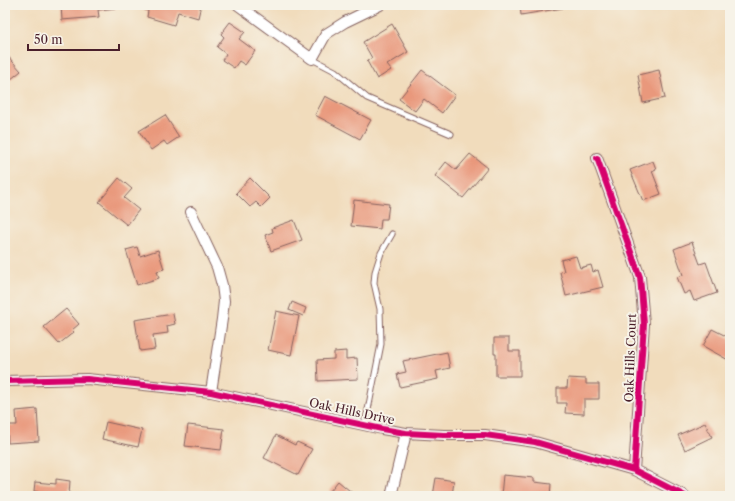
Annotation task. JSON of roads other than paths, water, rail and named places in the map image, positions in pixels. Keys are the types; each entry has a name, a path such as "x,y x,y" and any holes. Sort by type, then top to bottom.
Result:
{"street":[{"path":"238,5 312,59 326,34 345,22 380,5"},
{"name":"Oak Hills Court","path":"597,158 640,277 644,324 634,470"},
{"path":"191,212 217,267 222,285 224,302 211,392"},
{"name":"Oak Hills Drive","path":"5,381 87,379 211,392 406,433 507,437 535,442 634,470 685,496"},
{"path":"391,496 406,433"}],"lane":[{"path":"312,59 335,71 367,98 451,134"},
{"path":"365,425 381,344 380,309 374,283 375,272 381,253 392,234"}]}
